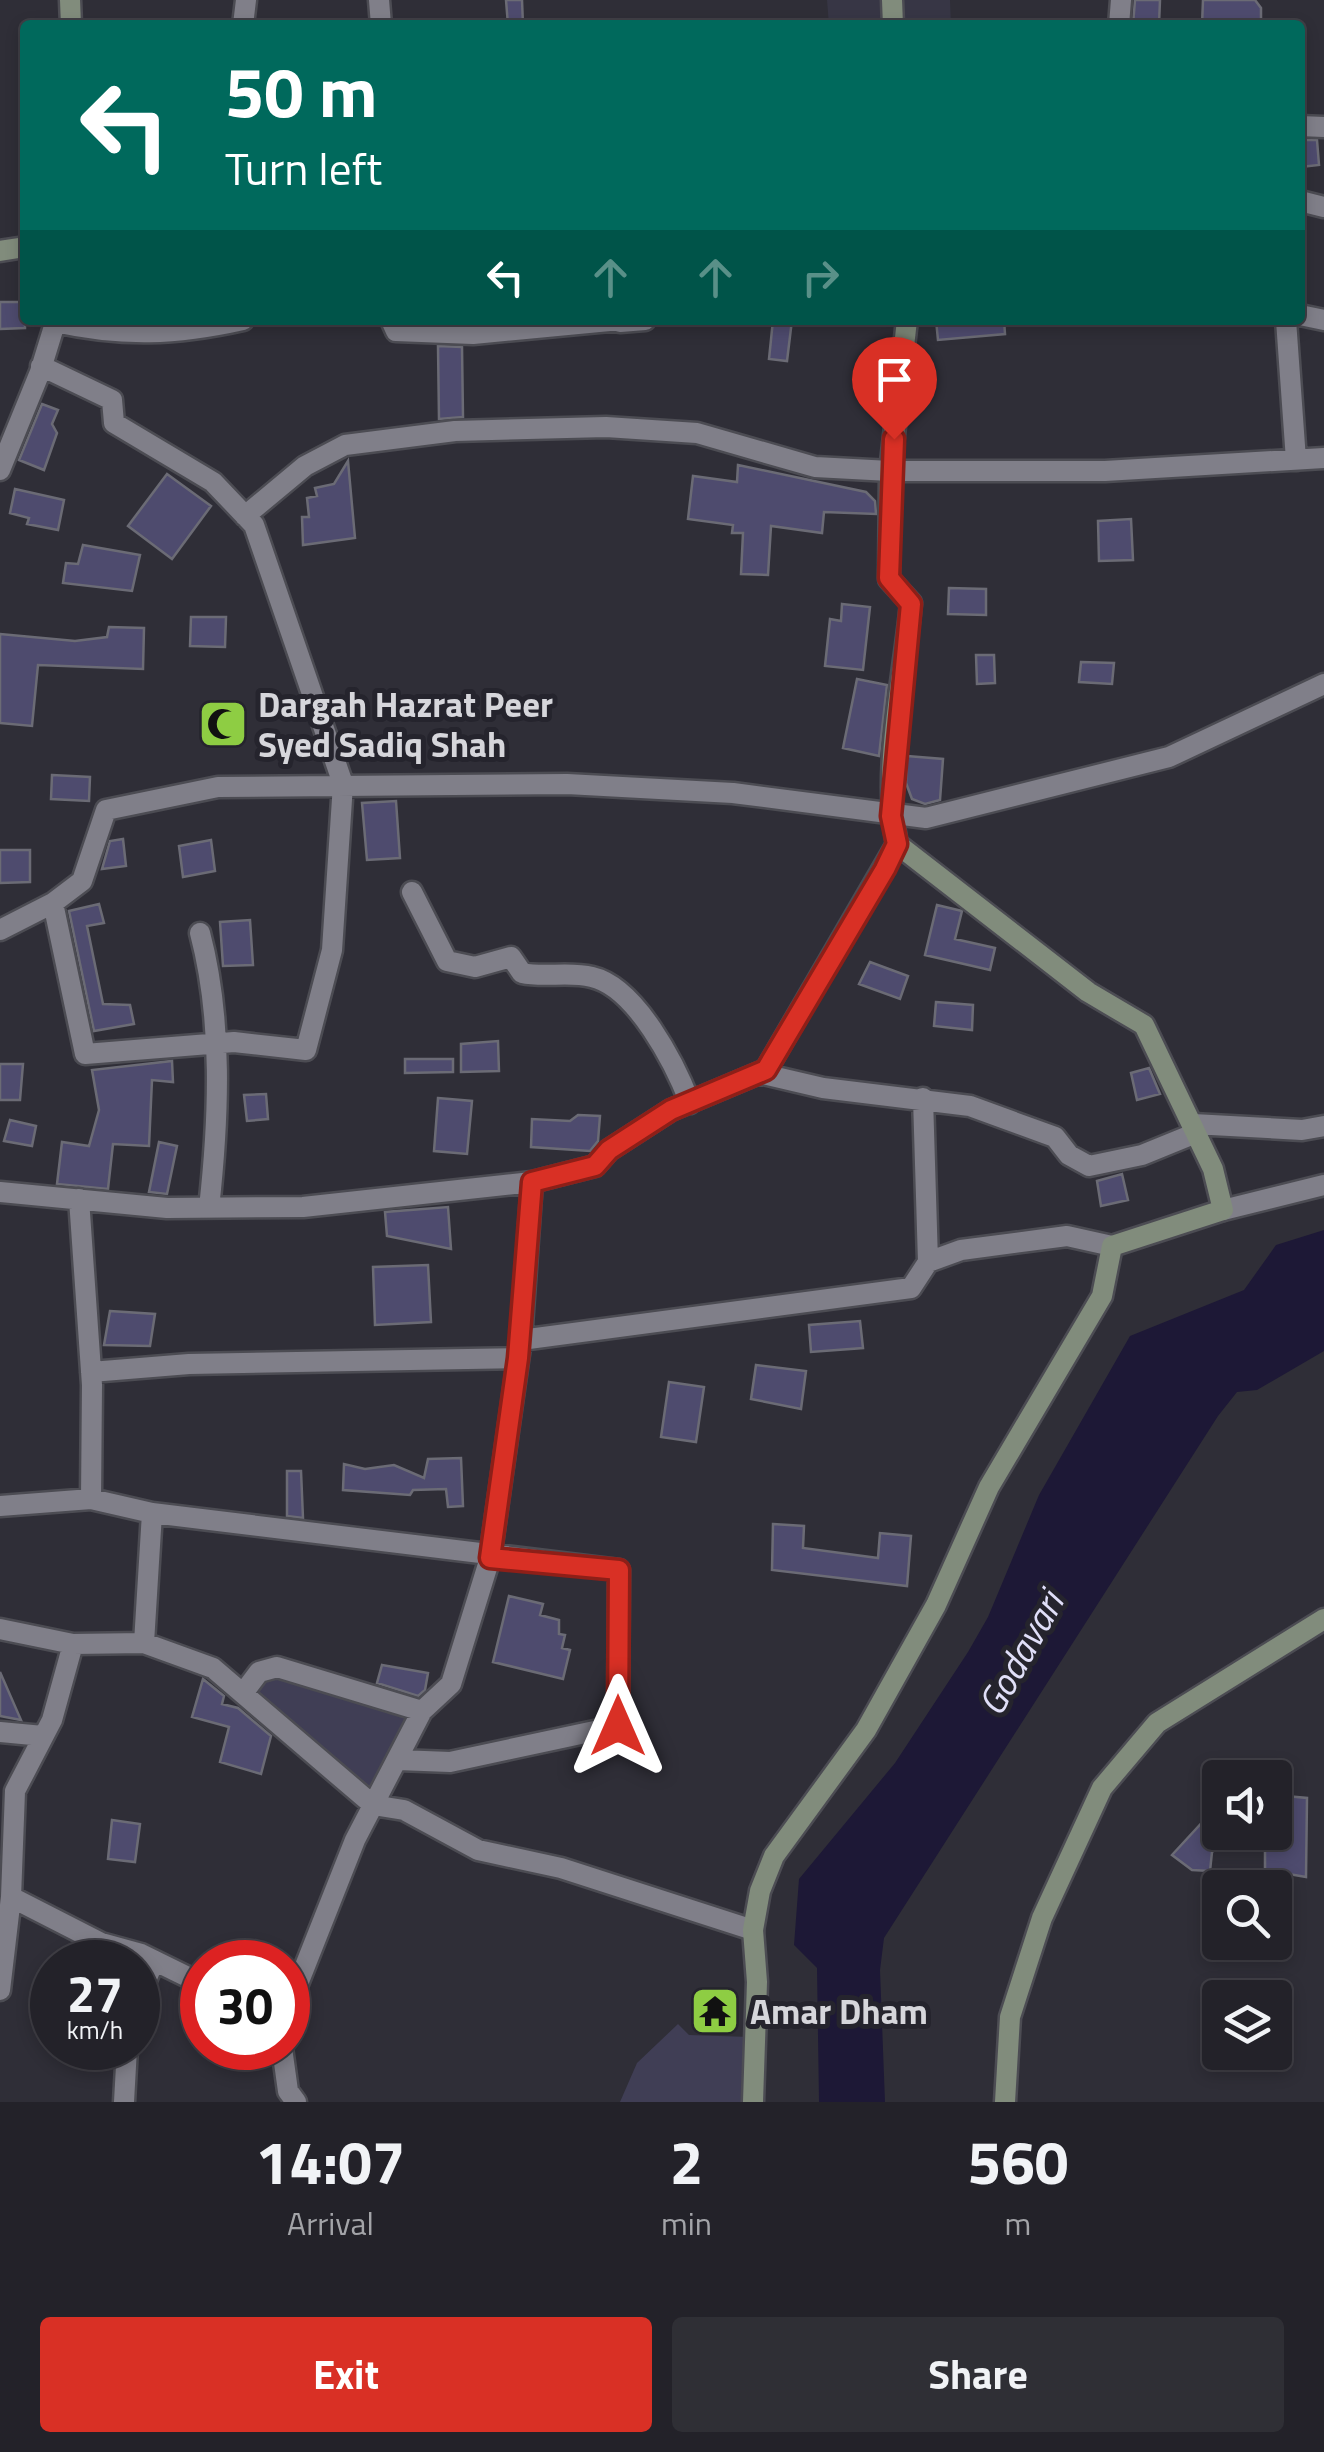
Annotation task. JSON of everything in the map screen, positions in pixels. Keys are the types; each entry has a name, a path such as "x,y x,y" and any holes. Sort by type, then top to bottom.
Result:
{"street":[{"path":"0,470 55,325"},
{"path":"73,325 112,334 172,332 213,325"},
{"path":"393,325 396,331 454,335 573,325"},
{"path":"905,325 890,472 889,578 911,604 891,816 897,844 1088,992 1144,1025 1213,1170 1222,1210"},
{"path":"1286,325 1296,460"},
{"path":"41,366 112,400 114,423 214,482 254,524 343,784 332,950 306,1050 214,1044 85,1054 53,903"},
{"path":"245,516 305,466 345,445 455,431 606,427 697,433 815,467 890,472 1105,471 1324,458"},
{"path":"0,930 53,903 82,881 106,810 218,787 343,784 441,789 567,784 733,793 891,816 942,815 1169,757 1324,684"},
{"path":"0,1192 208,1208 303,1206 532,1182 595,1166 609,1150 690,1103 766,1070 897,844"},
{"path":"412,892 447,961 475,967 511,957 522,973 598,978 623,996 674,1063 690,1103"},
{"path":"200,933 213,983 216,1137 208,1208"},
{"path":"760,1073 823,1088 970,1106 1055,1137 1069,1155 1089,1166 1142,1155 1194,1128 1302,1130 1324,1126"},
{"path":"92,1372 520,1349 911,1288 928,1262 923,1098"},
{"path":"310,1954 355,1840 422,1711 450,1684 490,1558 520,1349 532,1182"},
{"path":"928,1262 961,1250 1066,1236 1112,1246 1222,1210 1324,1185"},
{"path":"79,1199 92,1372 92,1499"},
{"path":"753,2102 757,1982 753,1930 760,1891 774,1856 866,1730 936,1605 990,1487 1102,1296 1112,1246"},
{"path":"0,1506 92,1499 152,1513 490,1558 619,1570 618,1726 450,1762 398,1760"},
{"path":"144,1643 152,1513"},
{"path":"1004,2102 1010,2017 1042,1918 1102,1788 1157,1723 1324,1620"},
{"path":"0,1629 74,1644 144,1643 212,1668 373,1806 404,1810 478,1850 561,1868 753,1930"},
{"path":"0,1990 11,1897 6,1850 15,1792 43,1736 74,1644"},
{"path":"244,1692 259,1672 277,1667 422,1711"},
{"path":"0,1732 43,1736"},
{"path":"11,1897 95,1940"},
{"path":"124,2102 125,2070"},
{"path":"285,2070 288,2091 296,2102"}],"shaded area":[{"path":"827,0 950,0 951,20 829,20"},
{"path":"280,1673 416,1714 373,1797 251,1693 261,1676"},
{"path":"678,2024 689,2035 750,2037 747,2102 620,2102 637,2063"}],"water":[{"name":"Godavari","path":"1324,1230 1324,1351 1257,1390 1237,1392 1218,1416 884,1938 880,1970 885,2102 819,2102 817,1968 794,1945 799,1879 895,1763 968,1652 988,1617 1039,1495 1130,1336 1244,1290 1276,1245"}],"building":[{"path":"506,0 522,0 523,20 508,20"},
{"path":"1135,0 1160,0 1159,20 1133,20"},
{"path":"1203,0 1255,0 1261,8 1261,20 1202,20"},
{"path":"1305,140 1317,140 1319,165 1305,166"},
{"path":"0,302 20,302 20,325 25,328 0,329"},
{"path":"772,325 791,325 787,361 769,359"},
{"path":"936,325 1004,325 1005,334 938,340"},
{"path":"438,346 462,347 463,417 439,419"},
{"path":"42,404 58,410 52,424 57,433 44,470 19,460"},
{"path":"348,461 355,538 303,545 302,517 309,517 307,498 317,496 315,488 334,484"},
{"path":"738,465 866,492 875,501 876,514 824,512 822,533 771,526 768,575 741,574 743,533 732,533 733,525 688,519 693,476 737,482"},
{"path":"167,474 211,506 172,559 128,526"},
{"path":"15,489 64,500 58,530 27,524 29,518 10,513"},
{"path":"1131,519 1133,560 1099,561 1098,521"},
{"path":"83,545 140,555 132,591 63,583 66,563 78,564"},
{"path":"949,588 986,589 986,615 948,614"},
{"path":"842,604 870,607 863,670 825,666 830,619 841,621"},
{"path":"191,617 226,617 225,647 190,646"},
{"path":"109,627 144,628 143,669 38,665 32,726 0,723 0,634 75,641 107,637"},
{"path":"976,655 994,655 995,683 977,684"},
{"path":"1081,662 1114,663 1112,684 1079,682"},
{"path":"857,679 887,685 879,756 843,748"},
{"path":"907,756 943,759 940,800 925,804 912,799 906,783"},
{"path":"52,775 90,777 89,801 51,799"},
{"path":"396,801 400,858 367,860 362,803"},
{"path":"123,839 126,866 102,869 110,841"},
{"path":"211,840 215,871 183,877 179,846"},
{"path":"0,850 30,850 30,882 0,883"},
{"path":"99,904 104,923 87,926 103,1004 130,1005 134,1024 94,1031 69,911"},
{"path":"937,905 962,911 955,939 995,948 990,970 925,955"},
{"path":"250,920 253,965 223,966 220,922"},
{"path":"870,962 908,976 900,999 859,984"},
{"path":"936,1002 973,1005 972,1030 934,1026"},
{"path":"498,1041 499,1071 461,1072 461,1044"},
{"path":"405,1059 453,1059 453,1072 405,1073"},
{"path":"172,1061 173,1082 152,1080 149,1146 113,1144 108,1189 57,1184 62,1142 89,1146 99,1110 92,1070"},
{"path":"0,1064 23,1064 20,1100 0,1100"},
{"path":"1149,1068 1160,1094 1137,1100 1131,1073"},
{"path":"266,1094 268,1119 247,1121 244,1095"},
{"path":"438,1098 472,1101 467,1154 434,1151"},
{"path":"578,1115 600,1116 598,1141 590,1151 531,1147 532,1119 570,1121"},
{"path":"10,1120 36,1126 32,1146 4,1141"},
{"path":"159,1142 177,1146 167,1194 149,1192"},
{"path":"1122,1174 1128,1200 1101,1206 1097,1181"},
{"path":"448,1207 451,1249 387,1236 385,1212"},
{"path":"428,1265 431,1322 375,1325 373,1267"},
{"path":"110,1311 155,1314 150,1346 104,1345"},
{"path":"860,1321 863,1348 811,1352 809,1325"},
{"path":"756,1365 806,1371 801,1409 751,1399"},
{"path":"669,1382 704,1387 696,1442 661,1437"},
{"path":"461,1458 463,1506 448,1507 446,1489 413,1490 410,1495 343,1490 344,1464 365,1469 394,1465 424,1478 428,1459"},
{"path":"287,1471 301,1471 303,1518 287,1516"},
{"path":"773,1524 804,1526 803,1548 878,1558 880,1533 911,1536 907,1586 772,1570"},
{"path":"509,1596 543,1604 540,1615 559,1620 559,1634 565,1635 562,1648 570,1650 563,1679 493,1662"},
{"path":"382,1665 428,1673 425,1690 418,1696 377,1683"},
{"path":"0,1672 21,1720 0,1716"},
{"path":"203,1679 224,1696 222,1704 238,1708 271,1736 261,1774 220,1762 229,1727 192,1717"},
{"path":"1292,1797 1307,1798 1306,1877 1292,1875 1292,1870 1265,1870 1265,1850 1292,1850"},
{"path":"112,1820 140,1824 135,1862 108,1859"},
{"path":"1202,1822 1202,1850 1215,1850 1210,1870 1192,1870 1172,1855"}],"place":[{"name":"Dargah Hazrat Peer Syed Sadiq Shah","path":"223,724"},
{"name":"Amar Dham","path":"715,2011"}],"route":[{"path":"618,1726 619,1570 490,1558 518,1358 532,1182 595,1166 609,1150 671,1110 766,1070 885,869 897,844 891,816 893,781 911,604 889,578 894,439"}]}
